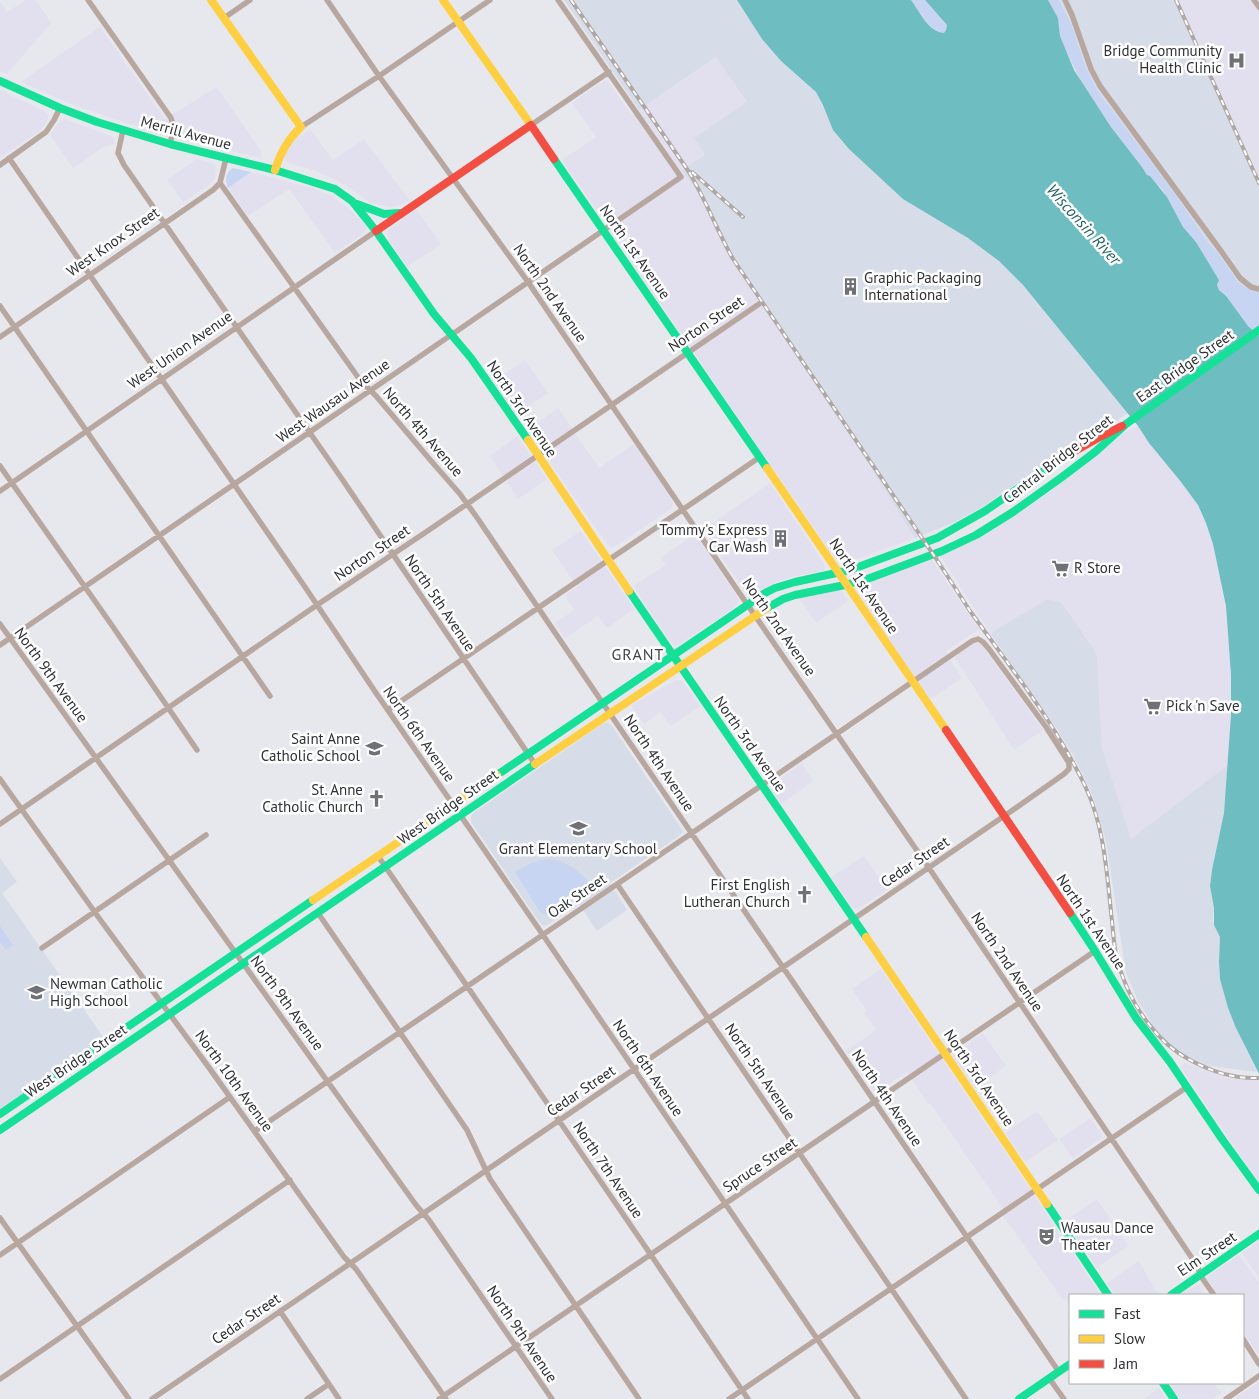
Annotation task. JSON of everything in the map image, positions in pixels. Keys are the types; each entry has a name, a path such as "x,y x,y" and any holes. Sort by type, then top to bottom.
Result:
{"main road":[{"path":"211,0 301,127 283,147 275,170"},
{"name":"North 1st Avenue","path":"443,0 604,230 847,584 1095,951 1136,1018 1166,1057 1259,1190"},
{"name":"Merrill Avenue","path":"0,81 60,108 123,130 323,184 340,192 352,201 362,213"},
{"path":"376,231 531,125"},
{"path":"352,201 370,210 384,214 403,212"},
{"name":"North 3rd Avenue","path":"362,213 434,314 471,358 1107,1294"},
{"name":"East Bridge Street","path":"1126,424 1259,330"},
{"name":"Central Bridge Street","path":"926,543 991,508 1083,444 1126,424"},
{"name":"Central Bridge Street","path":"933,554 972,536 1012,513 1061,478 1112,438 1126,424"},
{"name":"West Bridge Street","path":"0,1114 748,604 786,583 839,573 926,543"},
{"name":"West Bridge Street","path":"0,1130 609,713 775,603 794,595 871,578 933,554"},
{"name":"Elm Street","path":"1172,1294 1259,1234"},
{"path":"1019,1399 1069,1365"},
{"path":"1164,1384 1174,1399"}],"street":[{"path":"88,0 171,118 174,126 170,144"},
{"path":"224,18 250,0"},
{"name":"North 2nd Avenue","path":"327,0 379,76 528,282 1020,1002 1196,1265 1200,1275 1213,1294"},
{"path":"301,127 490,0"},
{"path":"531,125 609,72 558,0"},
{"path":"1065,0 1091,69 1104,92 1240,278 1251,287 1259,289"},
{"path":"1254,0 1259,7"},
{"name":"West Wausau Avenue","path":"0,645 681,177 609,72"},
{"path":"0,165 46,132 60,108"},
{"name":"North 5th Avenue","path":"123,130 118,152 121,161 393,554 535,764"},
{"name":"North 6th Avenue","path":"9,158 235,484 858,1399"},
{"path":"220,183 226,158"},
{"name":"West Knox Street","path":"0,336 213,190 220,183"},
{"name":"North 4th Avenue","path":"220,183 360,380 376,396 467,503 1059,1372"},
{"name":"West Union Avenue","path":"0,491 376,231"},
{"name":"Norton Street","path":"0,824 242,656 759,304"},
{"path":"0,306 270,696"},
{"path":"388,710 760,457"},
{"path":"0,466 197,750"},
{"name":"North 9th Avenue","path":"0,624 236,954 423,1213 430,1220 552,1399"},
{"name":"Oak Street","path":"255,1131 972,641 978,639 989,649 1046,728 1070,766"},
{"name":"Cedar Street","path":"152,1399 929,868 1064,774 1070,766"},
{"name":"North 10th Avenue","path":"0,779 344,1257 356,1269 443,1398"},
{"path":"42,948 206,836"},
{"name":"North 7th Avenue","path":"378,856 748,1399"},
{"name":"North 5th Avenue","path":"617,884 966,1399"},
{"path":"318,912 467,1130 490,1179 639,1399"},
{"name":"Spruce Street","path":"443,1398 1095,951"},
{"path":"729,1399 1187,1087"},
{"path":"0,1255 230,1097"},
{"path":"0,1379 290,1180"},
{"path":"0,1218 129,1399"},
{"path":"280,1312 339,1399"},
{"path":"1244,1341 1259,1364"},
{"path":"1226,1399 1259,1376"},
{"path":"1049,1378 1064,1399"},
{"path":"307,1399 329,1384"}],"shaded area":[{"path":"26,0 36,0 51,23 7,74 0,71 0,1 7,12"},
{"path":"564,0 737,0 762,39 781,61 816,92 823,105 968,238 999,261 1023,285 1128,413 1079,441 982,507 953,523 915,538 864,457 738,269 702,199 682,170 705,155 694,138 747,102 716,57 639,110"},
{"path":"911,0 925,0 947,25 944,33 938,32 929,25"},
{"path":"1048,0 1059,0 1071,23 1085,65 1097,90 1238,282 1248,289 1259,292 1259,336 1248,326 1219,290 1217,285 1219,280 1196,242 1183,227 1162,189 1147,175 1111,127 1081,81 1065,49 1060,36 1058,18"},
{"path":"1059,0 1176,0 1259,183 1259,292 1248,289 1238,282 1219,253 1208,242 1173,191 1097,90 1085,65 1071,23"},
{"path":"1176,0 1254,0 1259,8 1259,183"},
{"path":"100,27 165,119 217,87 261,151 261,158 184,140 126,123 71,104 21,82"},
{"path":"717,57 747,103 694,138 705,155 683,170 702,199 738,269 864,457 915,538 849,562 839,562 833,556 562,160 596,137 572,103 604,81 608,81 632,115"},
{"path":"0,90 46,112 48,119 38,132 0,158"},
{"path":"64,119 111,136 115,144 105,146 73,168 50,135 58,123"},
{"path":"310,129 333,160 364,139 410,201 390,207 371,203 332,178 286,162 284,157 287,149 297,138"},
{"path":"196,159 214,164 216,167 215,178 210,184 183,202 167,180"},
{"path":"233,168 251,172 228,188 226,177"},
{"path":"251,172 309,187 332,196 352,211 366,226 366,229 361,235 335,253 289,189 248,216 228,188"},
{"path":"416,209 441,244 407,267 389,240 387,233 389,229"},
{"path":"525,360 548,393 516,415 493,382"},
{"path":"558,408 599,468 634,444 669,495 673,504 672,508 610,548 527,430"},
{"path":"1138,426 1149,443 1198,505 1213,544 1226,606 1231,675 1231,715 1228,765 1131,840 1102,748 1097,658 1094,648 1062,603 1048,599 990,633 938,552 977,534 1112,438"},
{"path":"517,436 547,479 518,499 490,456"},
{"path":"770,483 826,567 822,571 791,577 749,594 703,530"},
{"path":"581,531 634,609 607,628 598,616 565,638 555,623 574,610 565,595 577,587 552,550"},
{"path":"695,534 739,601 735,607 675,646 633,586 666,565 661,557"},
{"path":"931,559 979,629 945,652 962,678 929,700 862,598 861,592 868,582"},
{"path":"842,591 848,601 816,623 798,597"},
{"path":"1048,599 1062,603 1094,649 1097,658 1102,748 1131,839 1228,765 1224,813 1210,886 1214,908 1213,921 1220,937 1220,979 1228,1008 1257,1072 1203,1065 1184,1055 1168,1043 1154,1027 1138,1001 1126,973 1106,841 1092,794 1073,755 1057,729 990,633"},
{"path":"973,643 982,645 1043,730 1014,750 954,656"},
{"path":"676,680 682,681 700,706 671,726 660,712 644,724 631,705"},
{"name":"Grant Elementary School","path":"607,722 612,726 683,831 680,835 610,883 627,910 597,931 579,904 544,926 540,923 471,822 472,814"},
{"path":"802,763 813,781 781,804 770,786"},
{"path":"864,856 887,890 855,909 852,908 831,877"},
{"name":"Newman Catholic High School","path":"0,858 17,882 2,893 104,1038 0,1109"},
{"path":"547,859 560,861 572,867 590,884 547,915 540,912 515,872 531,863"},
{"path":"0,926 13,945 6,950 0,942"},
{"path":"881,969 1100,1294 1069,1294 1069,1304 1066,1299 1063,1300 1003,1216 1006,1213 907,1072 876,1092 873,1090 846,1051 876,1030 864,1013 867,1011 852,989"},
{"path":"983,1033 1006,1066 975,1088 953,1054"},
{"path":"1185,1063 1223,1077 1240,1080 1259,1079 1259,1183 1180,1067"},
{"path":"1037,1111 1058,1140 1025,1162 1005,1133"},
{"path":"1091,1118 1103,1137 1073,1158 1059,1139"},
{"path":"1097,1199 1128,1246 1097,1268 1065,1221"},
{"path":"1259,1241 1259,1278 1242,1253"},
{"path":"1239,1255 1259,1283 1259,1355 1244,1333 1244,1294 1217,1294 1207,1279 1208,1276"},
{"path":"1139,1261 1157,1294 1114,1294 1107,1283"},
{"path":"1199,1285 1204,1294 1182,1294"},
{"path":"1259,1382 1259,1399 1234,1399"},
{"path":"1170,1384 1215,1384 1221,1393 1213,1399 1180,1399"},
{"path":"1159,1388 1166,1399 1143,1399"}],"water":[{"name":"Wisconsin River","path":"737,0 911,0 933,29 944,33 947,25 925,0 1048,0 1058,18 1060,36 1074,70 1111,127 1147,175 1150,176 1167,197 1183,227 1196,242 1219,280 1217,285 1219,290 1226,296 1248,326 1259,336 1259,1074 1228,1008 1220,979 1220,937 1214,925 1214,908 1210,886 1224,813 1231,715 1231,675 1226,606 1213,544 1198,505 1149,443 1138,426 1023,285 999,261 968,238 903,199 849,149 833,130 816,92 781,61 762,39"}],"railway":[{"path":"571,0 689,172 733,259 970,611 1047,719 1074,764 1086,788 1097,820 1104,853 1116,955 1121,973 1138,1008 1157,1034 1172,1049 1184,1056 1223,1074 1259,1078"},
{"path":"1176,0 1259,183"},
{"path":"692,172 743,217"}],"traffic: fast":[{"path":"0,81 60,108 97,122 170,144 275,170 335,189 352,201 376,231 434,314 471,358 528,440"},
{"path":"554,159 767,468"},
{"path":"357,204 384,214 399,213"},
{"path":"767,608 795,595 870,578 942,551 976,535 1013,512 1062,477 1095,452 1126,424 1259,330"},
{"path":"497,775 765,593 795,582 850,570 937,538 985,511 1064,457"},
{"path":"629,591 866,937"},
{"path":"0,1130 535,764"},
{"path":"0,1114 313,900"},
{"path":"1070,913 1136,1018 1170,1062 1259,1190"},
{"path":"1047,1204 1107,1294"},
{"path":"1172,1294 1259,1234"},
{"path":"1019,1399 1069,1365"},
{"path":"1164,1384 1174,1399"}],"traffic: slow":[{"path":"211,0 301,127 285,147 275,170"},
{"path":"443,0 531,125"},
{"path":"528,440 629,591"},
{"path":"767,468 946,730"},
{"path":"535,764 767,608"},
{"path":"313,900 497,775"},
{"path":"866,937 1047,1204"}],"traffic: jam":[{"path":"376,231 531,125 554,159"},
{"path":"1064,457 1122,426"},
{"path":"946,730 1070,913"}],"place":[{"name":"Bridge Community Health Clinic","path":"1236,60"},
{"name":"Graphic Packaging International","path":"850,287"},
{"name":"Tommy's Express Car Wash","path":"781,539"},
{"name":"R Store","path":"1060,568"},
{"name":"Pick 'n Save","path":"1152,706"},
{"name":"Saint Anne Catholic School","path":"374,748"},
{"name":"St. Anne Catholic Church","path":"377,799"},
{"name":"Grant Elementary School","path":"578,828"},
{"name":"First English Lutheran Church","path":"804,894"},
{"name":"Newman Catholic High School","path":"36,993"},
{"name":"Wausau Dance Theater","path":"1047,1237"}],"district":[{"name":"GRANT","path":"638,654"}]}
